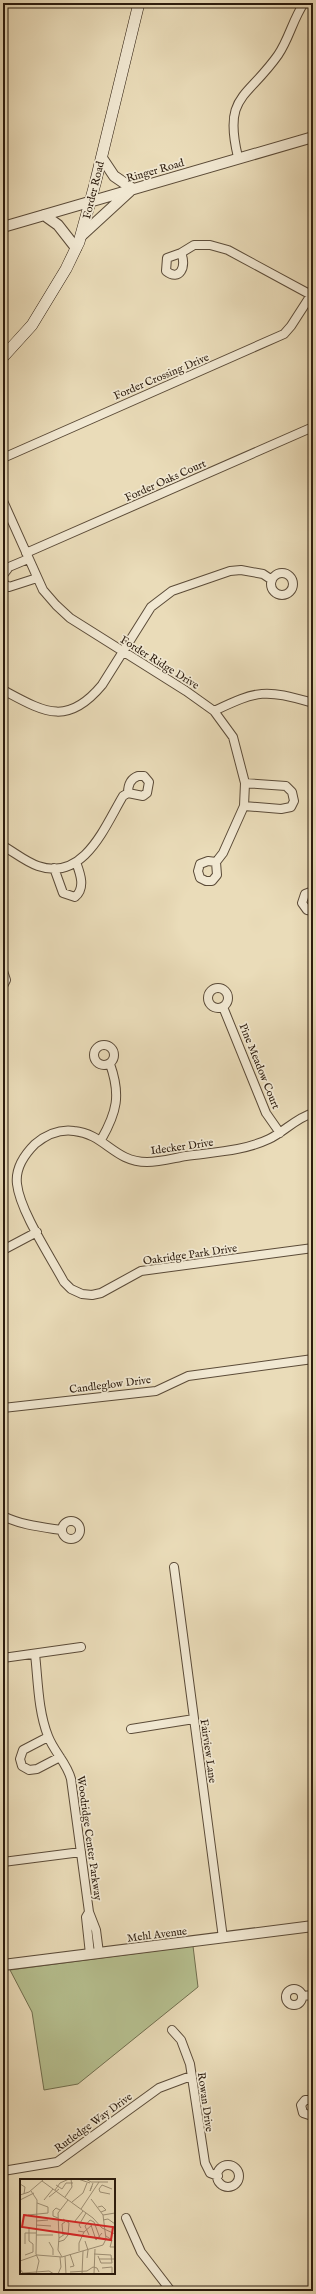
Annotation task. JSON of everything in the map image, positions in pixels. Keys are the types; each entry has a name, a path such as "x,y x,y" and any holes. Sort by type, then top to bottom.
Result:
{"main road":[{"name":"Forder Road","path":"3,357 32,325 59,282 81,236 102,158 139,3"}],"street":[{"path":"238,158 232,122 239,100 279,53 297,13 304,3"},
{"name":"Ringer Road","path":"3,226 313,137"},
{"path":"81,236 133,189 114,176 102,158"},
{"path":"44,215 59,226 76,248"},
{"path":"181,254 194,245 210,245 228,250 312,295"},
{"name":"Forder Crossing Drive","path":"3,458 284,334 312,295"},
{"name":"Forder Oaks Court","path":"27,556 313,427"},
{"name":"Forder Ridge Drive","path":"3,501 43,590 61,610 122,652 186,691 214,711 233,737 245,783 244,806 224,853 216,862"},
{"path":"3,575 9,567 27,556"},
{"path":"3,690 43,710 64,711 77,708 93,696 102,685 151,607 172,592 230,571 240,570 263,574 272,580"},
{"path":"3,580 4,584 9,587 37,578"},
{"path":"214,711 244,697 265,692 313,703"},
{"path":"244,806 281,809 291,807 294,801 292,792 286,786 245,783"},
{"path":"3,846 38,866 54,868 63,867 76,862 83,858 92,847 123,796 128,793"},
{"path":"54,868 63,893 75,897 80,893 82,887 76,862"},
{"path":"313,891 305,894 302,903 307,910 313,912"},
{"path":"3,971 6,980 3,986"},
{"name":"Pine Meadow Court","path":"223,1007 266,1113 280,1133"},
{"path":"101,1140 112,1121 117,1100 116,1080 110,1064"},
{"name":"Idecker Drive","path":"37,1232 21,1199 17,1183 21,1162 27,1151 46,1136 57,1132 74,1131 101,1140 120,1156 148,1162 249,1147 270,1139 313,1113"},
{"path":"3,1250 37,1232"},
{"name":"Oakridge Park Drive","path":"37,1232 64,1282 71,1289 82,1294 92,1295 101,1293 141,1271 313,1248"},
{"name":"Candleglow Drive","path":"3,1408 156,1390 188,1376 313,1360"},
{"path":"3,1516 13,1521 28,1525 61,1530"},
{"name":"Fairview Lane","path":"174,1567 223,1938"},
{"path":"3,1658 81,1647"},
{"name":"Woodridge Center Parkway","path":"35,1654 43,1719 48,1737 69,1771 71,1779 89,1912 96,1930 94,1954"},
{"path":"131,1729 194,1719"},
{"path":"48,1737 23,1750 20,1759 22,1766 30,1770 37,1769 60,1757"},
{"path":"3,1862 81,1852"},
{"name":"Mehl Avenue","path":"3,1965 313,1926"},
{"path":"302,1996 313,1995"},
{"name":"Rowan Drive","path":"172,2030 181,2040 187,2051 205,2163 210,2173 218,2176"},
{"name":"Rutledge Way Drive","path":"3,2171 57,2162 159,2088 191,2076"},
{"path":"313,2100 305,2100 302,2103 301,2109 305,2114 313,2114"},
{"path":"126,2218 141,2252 171,2291"}],"green space":[{"path":"193,1946 198,1987 78,2084 44,2090 32,2012 10,1970"}]}
